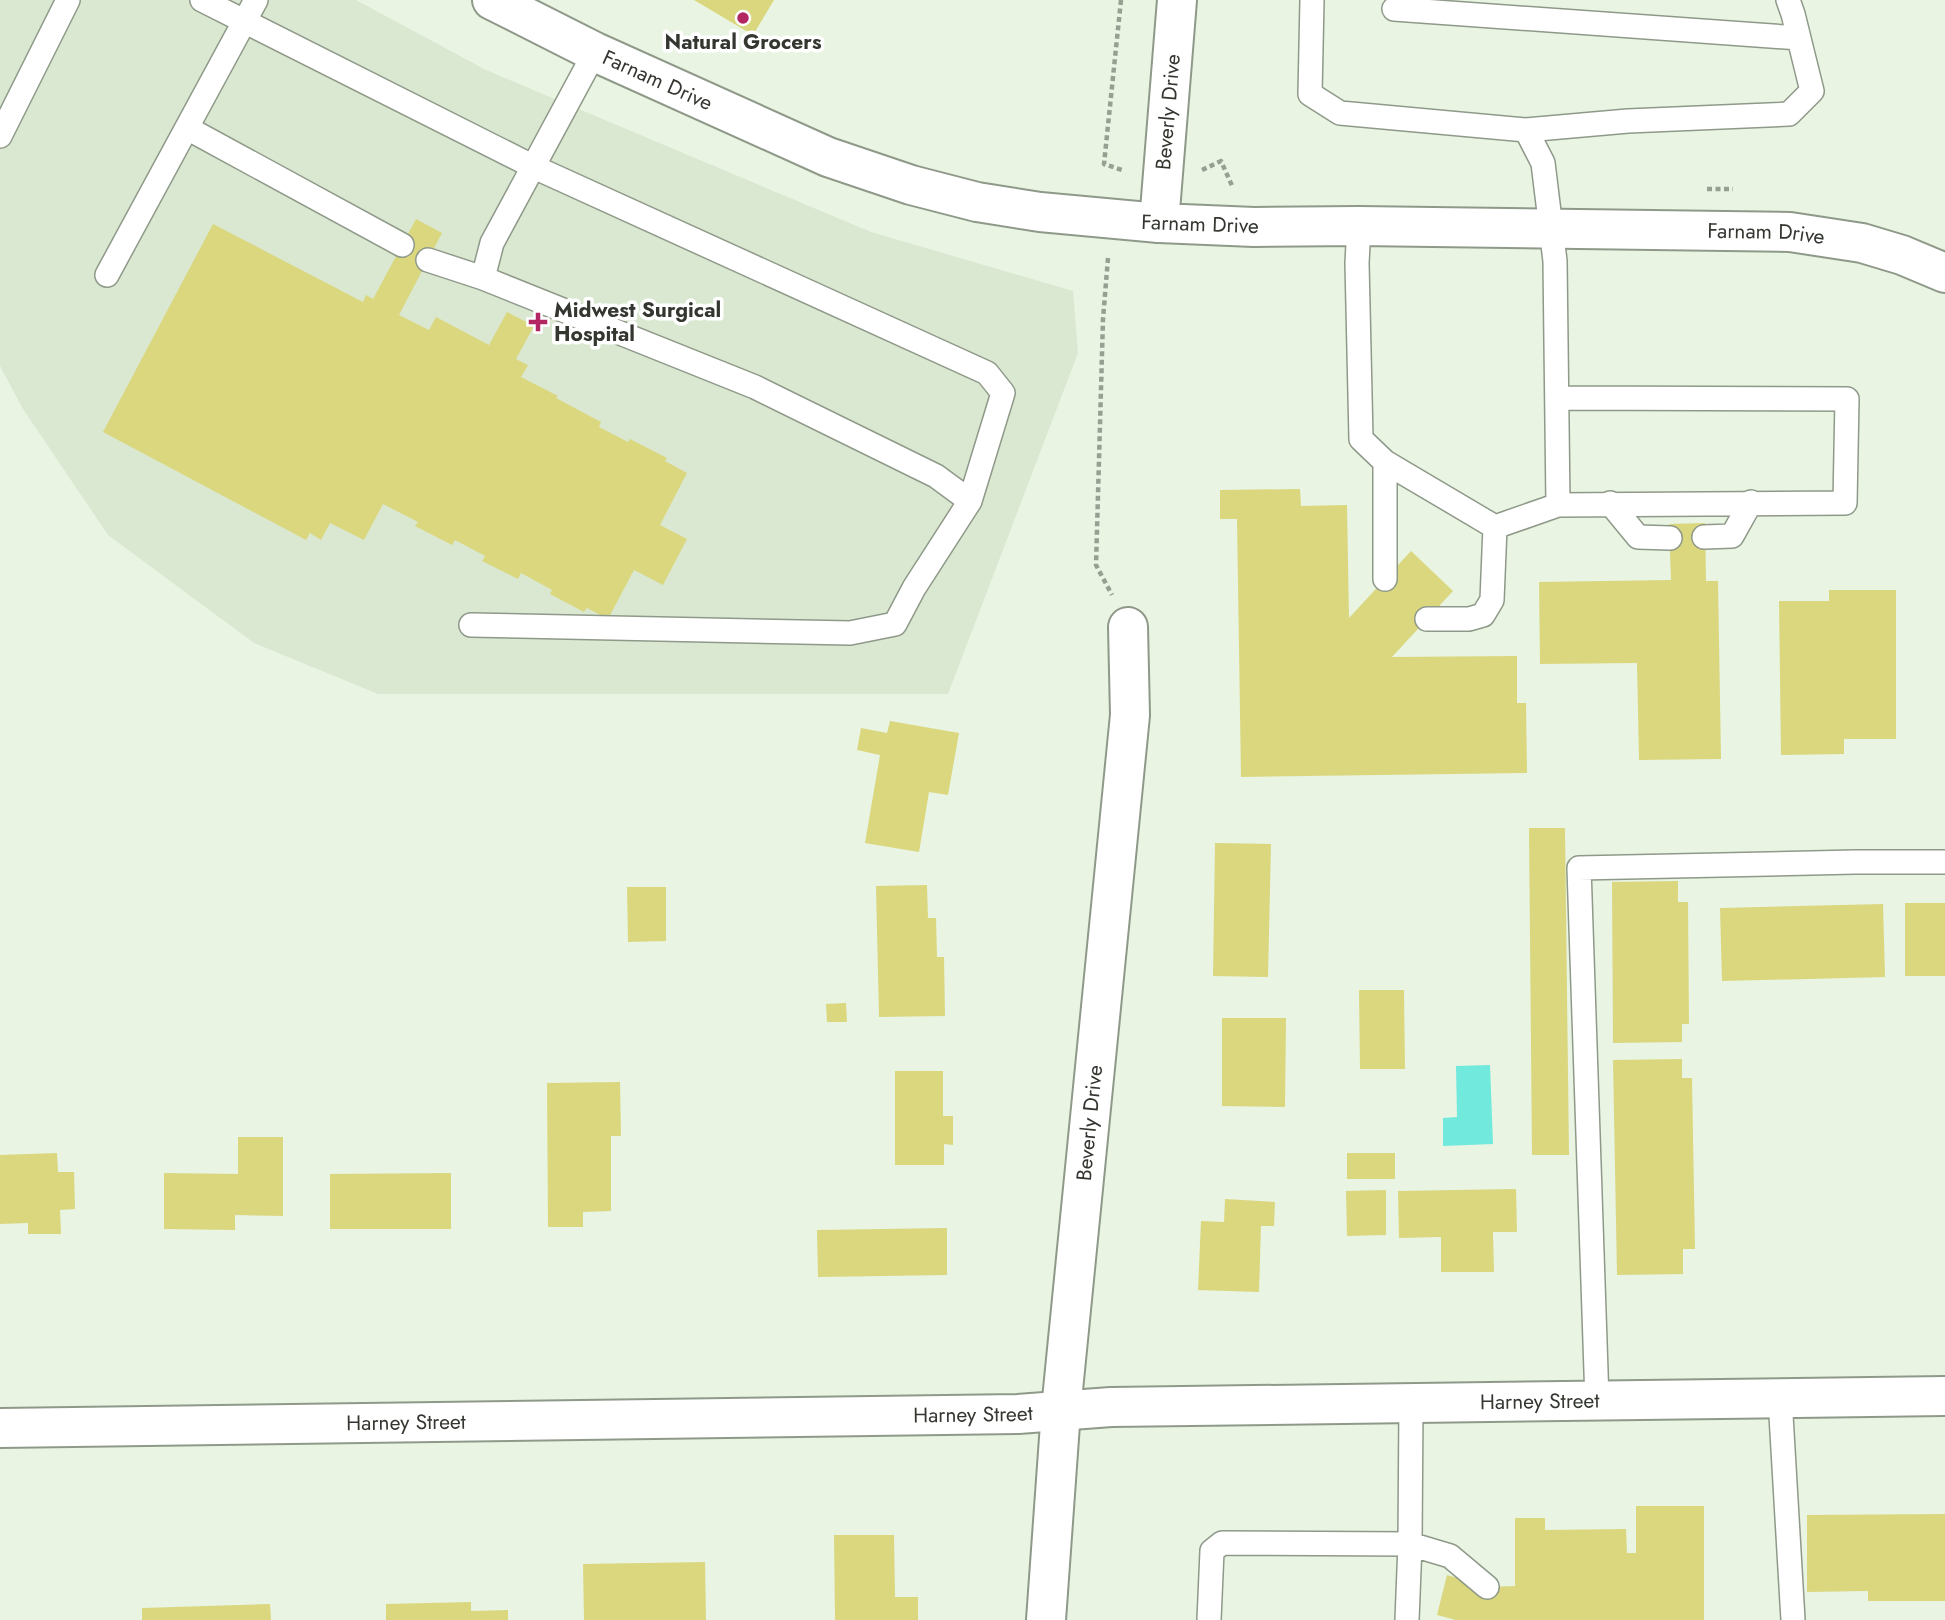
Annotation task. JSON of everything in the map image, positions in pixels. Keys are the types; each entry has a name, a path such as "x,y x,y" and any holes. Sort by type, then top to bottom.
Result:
{"street":[{"name":"Farnam Drive","path":"492,0 595,52 828,157 911,185 977,202 1028,210 1159,223 1254,227 1551,227 1790,232 1862,243 1902,255 1945,273"},
{"name":"Beverly Drive","path":"1159,223 1177,0"},
{"name":"Beverly Drive","path":"1046,1620 1061,1410 1130,715 1128,627"},
{"name":"Harney Street","path":"0,1428 1018,1413 1111,1407 1945,1395"}],"lane":[{"path":"0,136 68,0"},
{"path":"202,0 534,167 987,373 1003,393 970,501 914,588 895,624 850,633 471,625"},
{"path":"107,275 256,0"},
{"path":"1312,0 1310,94 1340,113 1526,130 1628,121 1789,114 1812,91 1788,0"},
{"path":"1394,9 1799,38"},
{"path":"483,278 492,243 595,52"},
{"path":"187,128 402,245"},
{"path":"1526,130 1543,163 1555,261 1558,505"},
{"path":"1359,226 1357,263 1361,439 1385,462 1495,527 1558,505 1845,503 1847,399 1557,398"},
{"path":"428,260 483,278 755,387 936,477 970,501"},
{"path":"1385,462 1385,579"},
{"path":"1704,537 1732,536 1751,502"},
{"path":"1611,503 1638,537 1670,538"},
{"path":"1427,619 1469,619 1483,615 1492,600 1495,527"},
{"path":"1597,1401 1579,868 1945,862"},
{"path":"1780,1398 1793,1620"},
{"path":"1408,1620 1411,1403"},
{"path":"1209,1620 1212,1551 1222,1543 1410,1544 1450,1556 1487,1587"}],"path":[{"path":"1121,0 1104,164 1162,179 1194,173 1221,162 1234,190"},
{"path":"1696,189 1738,189"},
{"path":"1108,255 1103,318 1096,565 1128,627"}],"shaded area":[{"name":"Midwest Surgical Hospital","path":"0,0 356,0 486,70 871,232 1073,291 1078,353 948,694 378,694 254,643 108,535 23,409 0,366"}],"water":[{"path":"1490,1065 1493,1144 1443,1146 1443,1118 1457,1117 1456,1066"}],"building":[{"name":"Natural Grocers","path":"694,0 774,0 753,35"},
{"path":"416,219 442,233 399,315 429,330 436,317 489,345 507,312 534,326 516,359 528,365 521,377 601,422 599,427 667,458 665,461 687,473 660,525 687,539 663,585 634,570 608,619 587,608 584,612 550,594 552,590 521,573 518,579 482,561 485,556 455,540 452,545 415,526 418,522 383,504 364,540 330,523 321,540 310,533 306,540 103,432 213,224 363,302 366,295 373,299"},
{"path":"1300,489 1301,506 1347,505 1349,618 1411,551 1453,591 1392,657 1517,656 1517,703 1526,703 1527,773 1241,777 1237,519 1220,519 1220,490"},
{"path":"1705,523 1706,581 1718,581 1721,759 1639,760 1637,663 1540,664 1539,582 1671,580 1669,524"},
{"path":"1829,590 1896,590 1896,739 1844,739 1844,754 1781,755 1779,601 1829,601"},
{"path":"890,721 959,733 948,795 929,792 919,852 865,843 880,755 857,750 861,728 887,733"},
{"path":"1529,828 1565,828 1569,1155 1532,1155"},
{"path":"1215,843 1271,844 1268,977 1213,976"},
{"path":"1678,881 1678,902 1688,902 1689,1024 1682,1024 1682,1042 1613,1043 1612,882"},
{"path":"927,885 928,918 936,918 937,957 944,957 945,1016 879,1017 876,886"},
{"path":"627,887 666,887 666,941 628,942"},
{"path":"1905,903 1945,903 1945,976 1905,976"},
{"path":"1883,904 1885,977 1722,981 1720,908"},
{"path":"1359,990 1404,990 1405,1069 1360,1069"},
{"path":"846,1003 847,1022 827,1022 826,1004"},
{"path":"1222,1018 1286,1018 1285,1107 1222,1106"},
{"path":"1682,1059 1682,1078 1692,1078 1695,1249 1683,1249 1683,1274 1617,1275 1613,1060"},
{"path":"895,1071 943,1071 943,1116 953,1116 953,1145 944,1144 944,1165 895,1165"},
{"path":"620,1082 621,1136 611,1136 611,1211 583,1212 583,1227 548,1227 547,1083"},
{"path":"238,1137 283,1137 283,1216 235,1215 235,1230 164,1229 164,1173 238,1174"},
{"path":"57,1153 58,1172 74,1172 75,1209 60,1210 61,1234 28,1234 28,1223 0,1224 0,1155"},
{"path":"1347,1153 1395,1153 1395,1179 1347,1179"},
{"path":"451,1173 451,1229 330,1229 330,1174"},
{"path":"1516,1189 1517,1232 1493,1232 1494,1272 1441,1272 1441,1237 1399,1238 1398,1191"},
{"path":"1386,1190 1386,1235 1347,1236 1346,1191"},
{"path":"1225,1199 1275,1202 1274,1226 1261,1226 1259,1292 1198,1290 1201,1221 1224,1222"},
{"path":"947,1228 947,1275 818,1277 817,1230"},
{"path":"1636,1506 1704,1506 1704,1620 1456,1620 1437,1615 1447,1575 1487,1587 1515,1586 1515,1518 1545,1518 1545,1530 1626,1529 1627,1553 1636,1553"},
{"path":"1945,1514 1945,1601 1868,1601 1868,1591 1807,1592 1807,1515"},
{"path":"834,1535 894,1535 895,1597 918,1597 918,1620 835,1620"},
{"path":"705,1562 706,1620 584,1620 583,1564"},
{"path":"471,1602 471,1611 508,1610 508,1620 386,1620 386,1604"},
{"path":"270,1604 271,1620 142,1620 142,1608"}],"place":[{"name":"Natural Grocers","path":"743,18"},
{"name":"Midwest Surgical Hospital","path":"538,322"}]}
